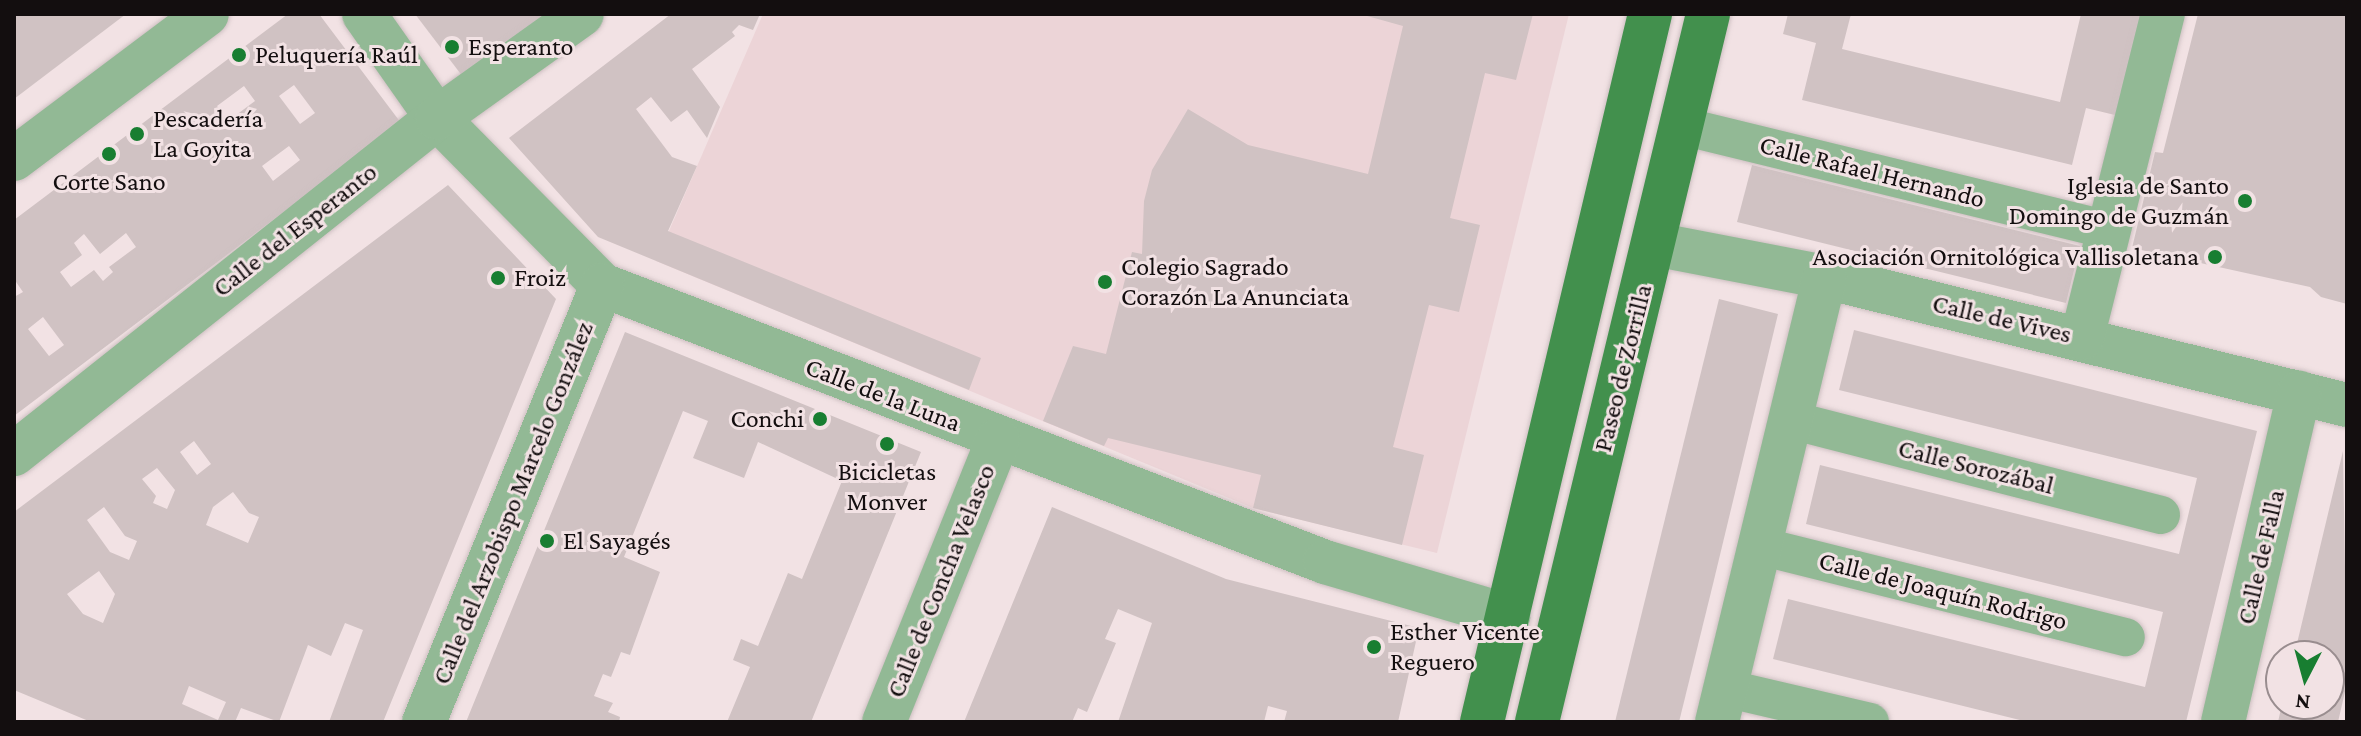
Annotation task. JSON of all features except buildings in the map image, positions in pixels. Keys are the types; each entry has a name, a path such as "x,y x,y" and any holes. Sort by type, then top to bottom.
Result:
{"main road":[{"name":"Paseo de Zorrilla","path":"1482,722 1650,14"},
{"name":"Paseo de Zorrilla","path":"1537,722 1708,14"}],"street":[{"path":"14,159 207,14"},
{"name":"Calle de la Luna","path":"364,14 437,118 602,285 998,440 1325,562 1508,616"},
{"name":"Calle del Esperanto","path":"14,454 437,118 582,14"},
{"path":"2082,338 2163,14"},
{"name":"Calle Rafael Hernando","path":"1682,126 2108,230"},
{"name":"Calle de Vives","path":"1654,244 1825,277 2347,405"},
{"path":"1825,277 1721,705 1870,722"},
{"name":"Calle del Arzobispo Marcelo González","path":"424,722 602,285"},
{"name":"Calle de Falla","path":"2223,722 2299,393"},
{"name":"Calle Sorozábal","path":"1791,420 2161,515"},
{"name":"Calle de Concha Velasco","path":"884,722 998,440"},
{"name":"Calle de Joaquín Rodrigo","path":"1760,546 2126,637"}],"shaded area":[{"name":"Colegio Sagrado Corazón La Anunciata","path":"763,14 1569,14 1437,553 1253,508 656,261"}],"place":[{"name":"Esperanto","path":"452,47"},
{"name":"Peluquería Raúl","path":"239,55"},
{"name":"Pescadería La Goyita","path":"137,134"},
{"name":"Corte Sano","path":"109,154"},
{"name":"Iglesia de Santo Domingo de Guzmán","path":"2245,201"},
{"name":"Asociación Ornitológica Vallisoletana","path":"2215,257"},
{"name":"Froiz","path":"498,278"},
{"name":"Colegio Sagrado Corazón La Anunciata","path":"1105,282"},
{"name":"Conchi","path":"820,419"},
{"name":"Bicicletas Monver","path":"887,444"},
{"name":"El Sayagés","path":"547,541"},
{"name":"Esther Vicente Reguero","path":"1374,647"}]}
